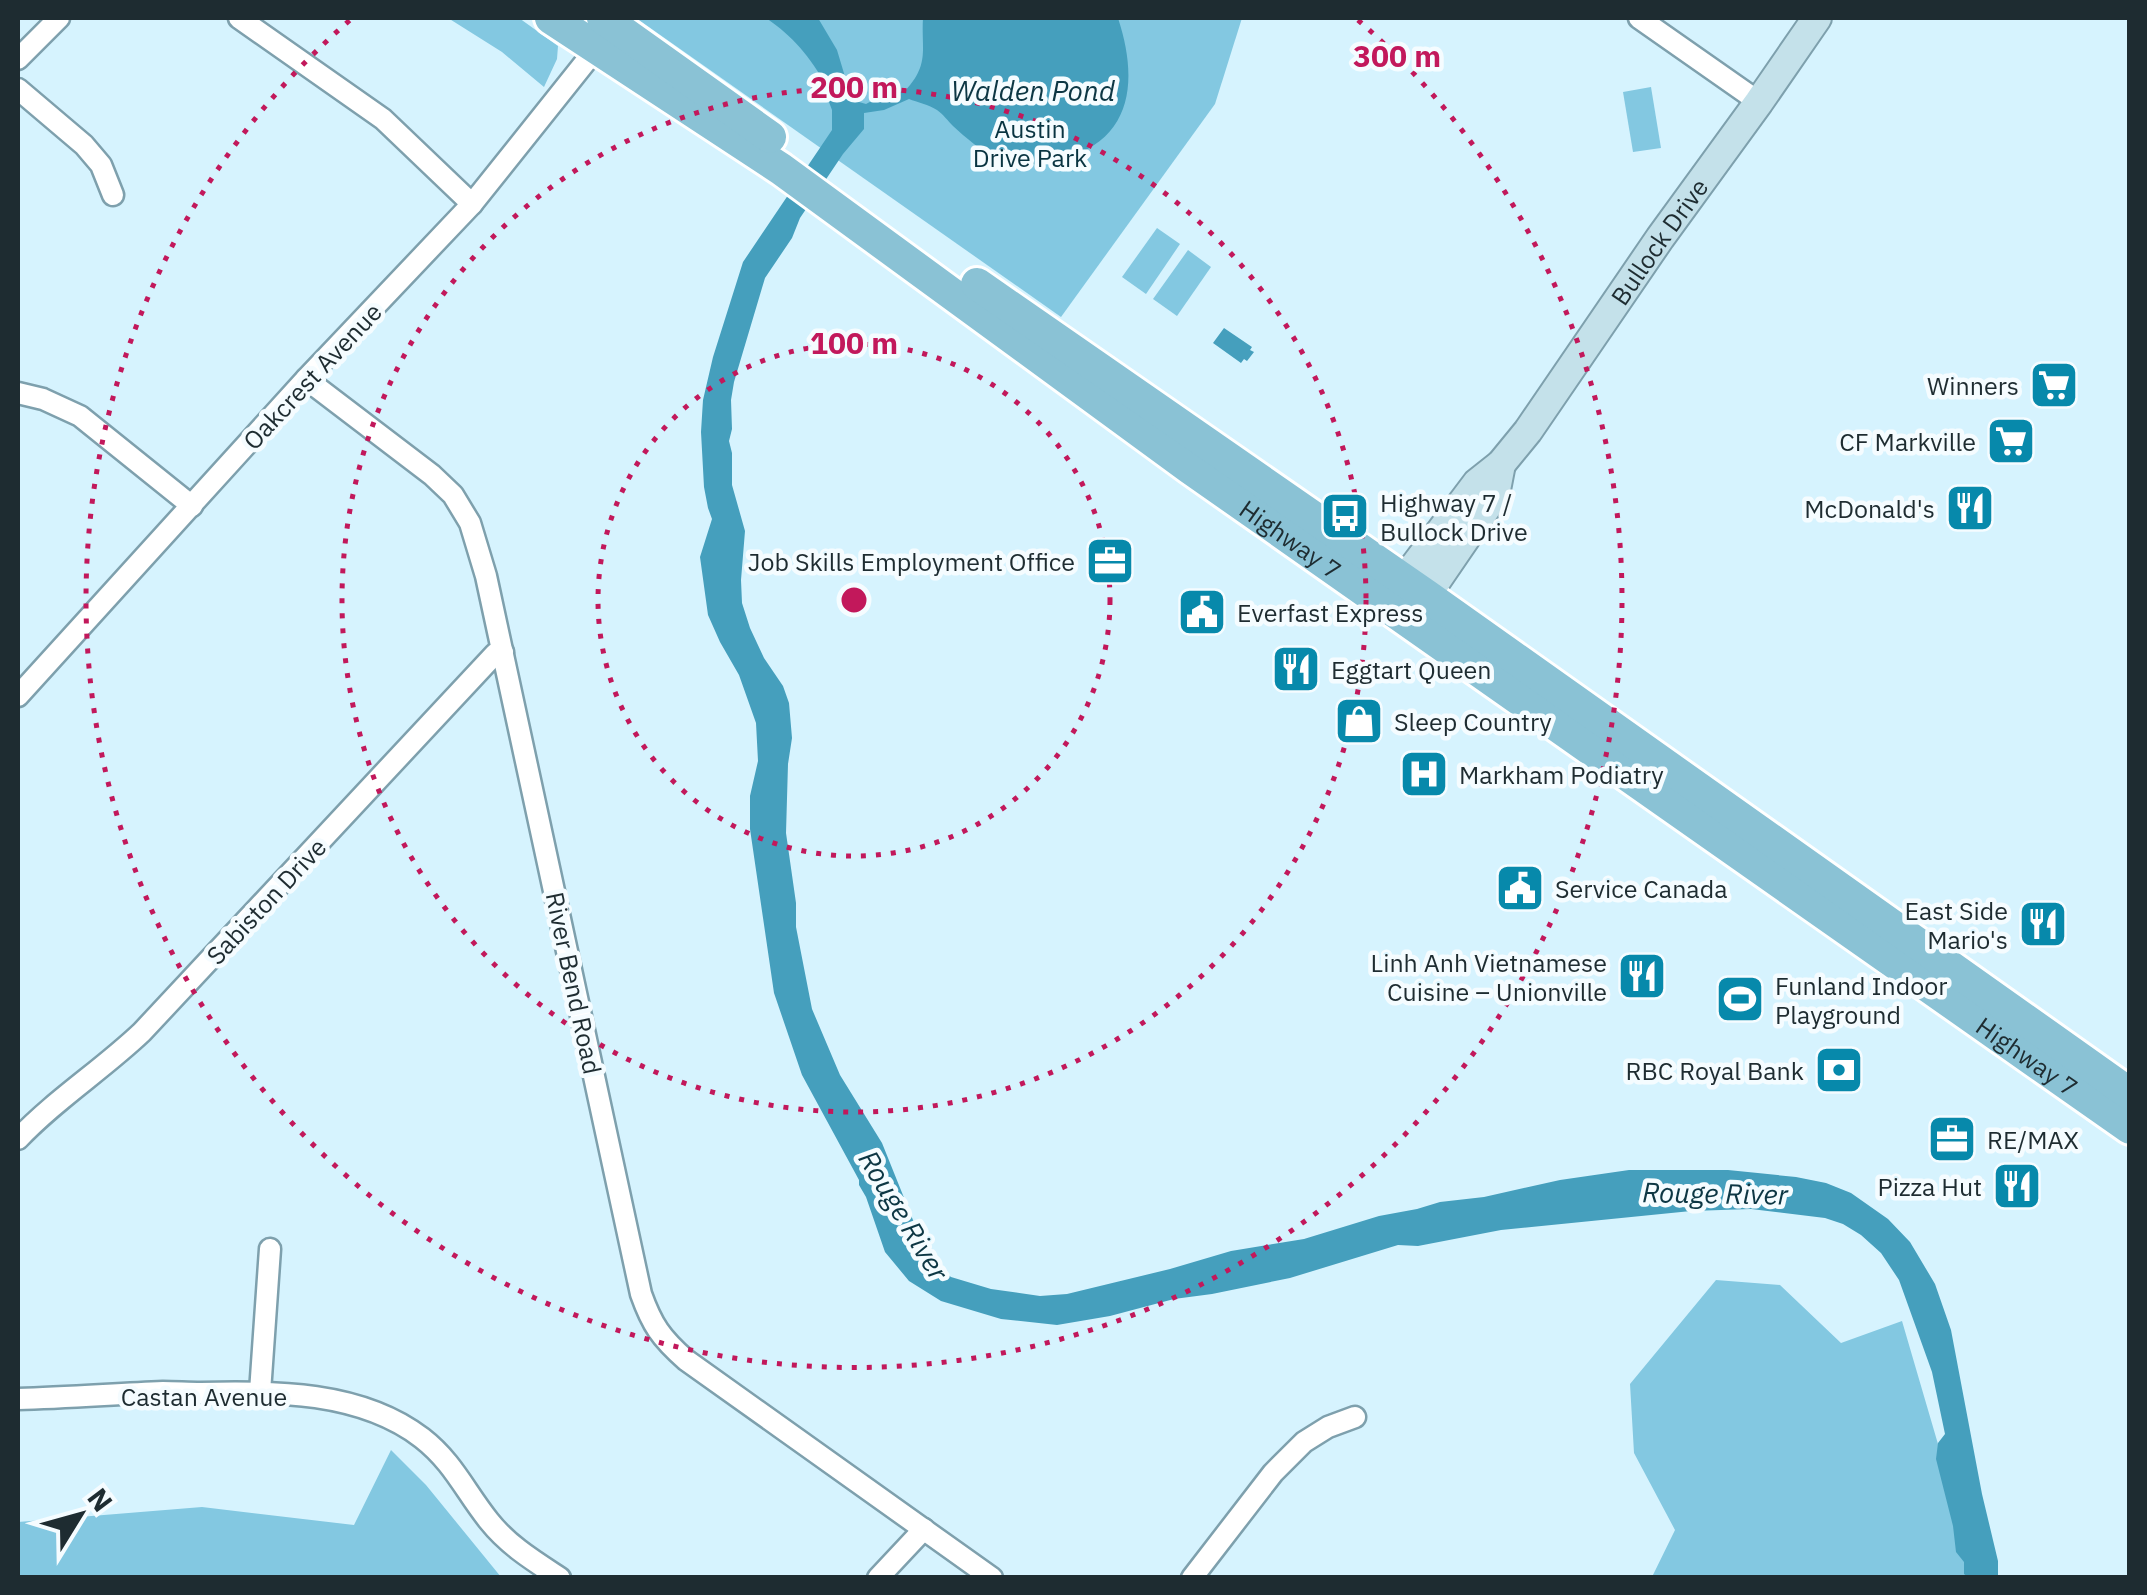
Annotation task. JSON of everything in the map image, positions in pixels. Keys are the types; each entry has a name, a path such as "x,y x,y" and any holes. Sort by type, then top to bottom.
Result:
{"main road":[{"name":"Highway 7","path":"551,18 599,32 859,213 1190,468 1414,599 2130,1094"},
{"name":"Highway 7","path":"1414,599 2130,1128"}],"street":[{"path":"18,59 59,18"},
{"path":"240,18 383,118 472,204"},
{"path":"1639,18 1759,102"},
{"name":"Bullock Drive","path":"1414,599 1494,495 1501,464 1817,18"},
{"name":"Oakcrest Avenue","path":"18,696 472,204 587,60 599,32"},
{"path":"18,89 84,145 101,165 113,196"},
{"name":"River Bend Road","path":"306,380 432,475 453,495 470,523 486,576 641,1294 650,1320 686,1360 992,1578"},
{"path":"18,393 43,399 80,416 192,506"},
{"name":"Sabiston Drive","path":"18,1139 70,1090 114,1059 142,1032 495,654 503,652"},
{"path":"260,1392 270,1249"},
{"name":"Castan Avenue","path":"18,1399 260,1392 359,1406 398,1422 423,1439 460,1476 504,1538 560,1578"},
{"path":"1192,1578 1273,1474 1304,1442 1355,1417"},
{"path":"878,1578 924,1529"}],"green space":[{"path":"448,18 519,18 558,46 557,59 544,87 502,52"},
{"name":"Austin Drive Park","path":"636,18 1242,18 1215,104 1061,317"},
{"path":"1651,87 1661,148 1633,152 1623,92"},
{"path":"1157,228 1180,244 1146,294 1122,277"},
{"path":"1188,250 1211,267 1177,316 1153,299"},
{"path":"1716,1280 1780,1285 1841,1343 1902,1321 1957,1509 1970,1577 1652,1577 1675,1530 1634,1453 1630,1384"},
{"path":"391,1450 426,1485 501,1577 18,1577 18,1522 202,1507 354,1525"}],"water":[{"path":"766,18 818,18 837,50 846,80 859,102 866,104 883,95 905,91 913,81 923,56 923,18 1118,18 1128,63 1125,104 1117,122 1087,150 1046,163 1021,164 996,158 937,110 909,99 884,110 864,113 864,129 800,218 792,238 765,278 731,400 732,485 745,531 742,603 764,658 783,686 789,703 792,738 786,833 796,927 812,1009 840,1075 882,1143 932,1261 951,1277 991,1289 1040,1296 1067,1294 1231,1251 1304,1239 1379,1216 1560,1180 1629,1170 1728,1170 1826,1183 1851,1193 1888,1219 1910,1242 1935,1284 1951,1330 1998,1577 1968,1577 1956,1552 1936,1459 1938,1443 1945,1434 1932,1372 1899,1280 1881,1253 1861,1235 1825,1218 1751,1209 1691,1211 1501,1230 1418,1246 1398,1245 1290,1278 1057,1325 1001,1319 941,1301 909,1281 885,1252 859,1180 802,1075 774,993 750,829 750,796 758,761 756,723 739,675 708,615 700,557 712,519 704,487 701,432 703,400 713,357 743,262 832,130 826,85 800,48"},
{"path":"1224,328 1252,347 1254,352 1247,361 1241,363 1213,343"}],"place":[{"name":"Winners","path":"2054,385"},
{"name":"CF Markville","path":"2011,441"},
{"name":"McDonald's","path":"1970,508"},
{"name":"Highway 7 / Bullock Drive","path":"1345,516"},
{"name":"Job Skills Employment Office","path":"1110,561"},
{"name":"Everfast Express","path":"1202,612"},
{"name":"Eggtart Queen","path":"1296,669"},
{"name":"Sleep Country","path":"1359,721"},
{"name":"Markham Podiatry","path":"1424,774"},
{"name":"Service Canada","path":"1520,888"},
{"name":"East Side Mario's","path":"2043,924"},
{"name":"Linh Anh Vietnamese Cuisine – Unionville","path":"1642,976"},
{"name":"Funland Indoor Playground","path":"1740,999"},
{"name":"RBC Royal Bank","path":"1839,1070"},
{"name":"RE/MAX","path":"1952,1139"},
{"name":"Pizza Hut","path":"2017,1186"}],"water label":[{"name":"Walden Pond","path":"1033,90"},
{"name":"Rouge River","path":"1715,1193"},
{"name":"Rouge River","path":"904,1215"}]}
